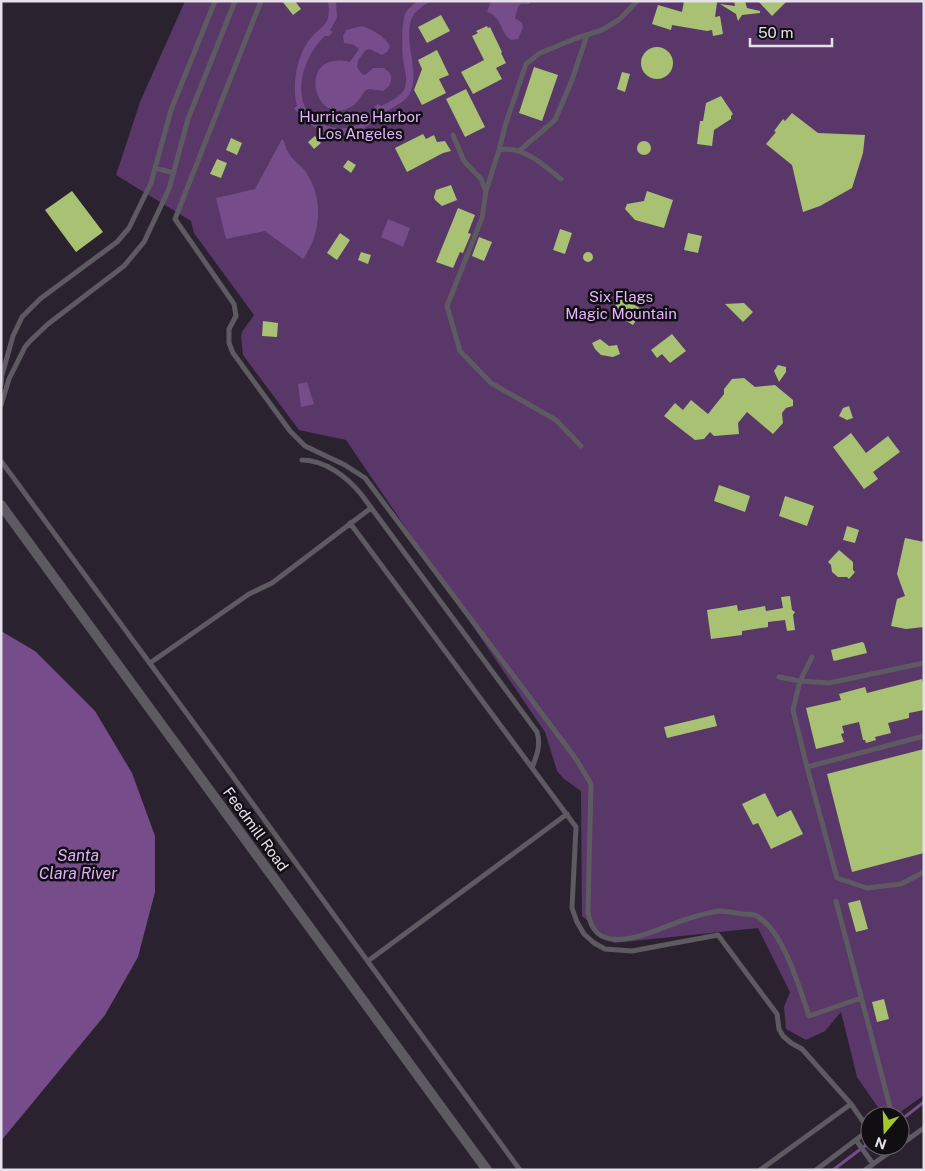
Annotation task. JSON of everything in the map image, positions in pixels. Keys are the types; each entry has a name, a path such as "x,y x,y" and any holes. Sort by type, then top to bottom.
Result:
{"street":[{"name":"Feedmill Road","path":"1,506 487,1170"}],"lane":[{"path":"1,385 2,375 19,321 40,299 117,242 129,228 151,182 171,110 215,1"},
{"path":"1,405 9,379 30,341 48,324 108,280 135,254 144,242 162,206 174,173 188,119 235,1"},
{"path":"261,1 175,219 234,304 236,316 229,329 229,343 233,353 290,431 305,446 345,465 366,478 576,759 591,784 588,912 590,922 595,931 606,938 622,940 719,911 756,915 774,930 791,966 810,1016 862,998"},
{"path":"581,446 556,420 491,383 460,351 447,306 482,218 486,191 526,64 540,53 602,30 620,19 637,1"},
{"path":"519,150 556,120 587,35"},
{"path":"453,135 464,161 481,179 486,191"},
{"path":"499,150 508,148 519,150 536,159 561,178"},
{"path":"155,168 174,173"},
{"path":"302,460 319,464 342,475 351,482 371,508 536,732 540,740 532,768"},
{"path":"1,461 520,1170"},
{"path":"150,664 249,594 272,583 371,508"},
{"path":"350,523 576,827 572,908 584,934 594,943 605,949 619,951 632,951 718,935 777,1014 779,1030 783,1036 791,1044 802,1048 851,1104 869,1130 816,1170"},
{"path":"812,657 800,681 793,710 837,878 867,888 901,884 924,872"},
{"path":"779,677 800,681 830,683 924,663"},
{"path":"807,767 924,736"},
{"path":"368,960 567,814"},
{"path":"836,901 890,1106"},
{"path":"760,1170 851,1104"},
{"path":"910,1138 924,1128"},
{"path":"856,1140 870,1168 885,1156"}],"green space":[{"name":"Six Flags Magic Mountain","path":"185,1 924,1 924,1095 909,1106 877,1106 857,1077 841,1012 825,1031 806,1040 786,1029 784,1007 790,992 758,928 614,943 582,916 581,791 564,779 557,771 545,732 346,440 299,430 243,355 242,332 254,315 194,233 191,221 116,175 140,102"}],"water":[{"path":"328,1 336,1 337,18 330,30 333,32 329,36 325,36 309,58 301,86 302,99 307,111 317,121 331,127 343,128 361,123 375,110 374,107 378,104 381,106 390,101 404,90 406,78 402,48 404,16 417,1 430,1 414,14 410,25 409,35 413,77 409,95 403,102 382,114 365,128 356,133 345,135 321,131 294,108 297,106 295,82 300,57 307,43 327,22"},
{"path":"491,1 532,1 529,4 521,4 518,7 515,18 522,23 523,27 518,39 511,40 507,37 496,17 487,12"},
{"path":"362,26 378,34 390,47 382,55 370,49 366,50 358,60 357,67 365,75 373,68 384,68 390,73 390,84 383,91 366,90 354,105 340,111 329,108 320,100 316,89 316,77 321,67 332,61 350,62 359,49 354,45 344,43 343,36 346,30"},
{"path":"282,139 290,155 306,172 316,193 318,205 317,228 314,239 303,259 265,231 226,239 216,198 255,189"},
{"path":"388,219 410,228 403,247 381,237"},
{"path":"307,382 314,404 301,407 298,384"},
{"name":"Santa Clara River","path":"1,631 35,651 95,711 132,773 155,836 155,892 138,957 105,1015 1,1141"}],"building":[{"path":"282,1 295,1 301,9 293,15"},
{"path":"684,1 716,1 715,17 720,16 723,34 713,36 712,30 707,31 672,25 671,30 652,24 658,5 682,12"},
{"path":"734,1 745,1 747,8 760,11 760,13 742,15 738,21 736,14 720,4 735,6"},
{"path":"758,1 787,1 772,16"},
{"path":"441,15 450,31 427,43 418,27"},
{"path":"487,26 488,28 490,27 506,63 496,68 502,79 473,94 461,72 484,60 472,36 478,33 476,31"},
{"path":"657,47 669,51 673,63 669,75 657,79 645,75 641,63 645,51"},
{"path":"437,50 449,75 439,79 446,93 422,105 414,90 422,69 418,60"},
{"path":"534,67 558,75 542,121 519,113"},
{"path":"622,72 630,74 625,92 617,89"},
{"path":"466,89 485,127 465,137 446,99"},
{"path":"721,96 733,114 731,119 714,130 712,146 697,144 700,121 703,121 706,103"},
{"path":"792,113 818,133 865,135 863,153 852,188 820,206 803,212 792,165 766,144 776,132 774,131 783,119 785,121"},
{"path":"423,134 426,139 434,135 437,142 445,141 451,151 443,153 407,172 395,148"},
{"path":"315,136 321,143 314,149 308,142"},
{"path":"231,138 242,143 237,155 226,150"},
{"path":"641,141 647,141 651,148 647,155 641,155 637,151 637,145"},
{"path":"217,159 227,163 221,178 210,174"},
{"path":"348,160 356,165 351,173 343,167"},
{"path":"451,185 457,200 442,206 435,200 436,190"},
{"path":"72,191 103,232 76,252 45,210"},
{"path":"647,191 673,200 664,228 635,220 625,209 627,204 644,201"},
{"path":"458,208 475,215 468,233 471,234 463,253 460,252 453,268 436,262"},
{"path":"560,229 572,233 565,254 553,250"},
{"path":"340,233 350,240 337,260 327,253"},
{"path":"688,233 702,236 698,253 684,250"},
{"path":"479,237 492,242 484,261 472,256"},
{"path":"361,252 371,255 368,264 358,260"},
{"path":"586,252 590,252 593,257 592,261 586,262 583,259 583,255"},
{"path":"621,297 643,310 633,325 611,312"},
{"path":"744,303 753,312 743,322 725,304"},
{"path":"263,321 278,323 277,337 262,336"},
{"path":"672,334 686,351 670,363 662,354 657,358 651,350"},
{"path":"600,339 609,346 617,345 620,354 613,357 601,355 592,343"},
{"path":"778,365 786,367 786,372 779,382 774,371"},
{"path":"744,378 755,387 775,385 793,400 793,406 786,408 782,413 783,423 773,434 747,412 738,423 739,434 714,436 710,432 704,439 695,440 664,416 675,403 683,410 691,400 708,414 724,394 724,389 732,379"},
{"path":"849,406 853,418 847,420 839,416 843,408"},
{"path":"851,433 866,453 888,436 900,452 873,472 878,479 864,489 833,447"},
{"path":"719,485 750,496 745,512 714,501"},
{"path":"785,496 814,506 807,526 779,516"},
{"path":"847,526 859,530 855,543 843,540"},
{"path":"905,538 924,542 924,627 906,629 891,626 897,599 905,596 897,574"},
{"path":"839,550 853,562 853,570 855,572 849,579 847,577 838,577 832,572 831,565 828,562"},
{"path":"790,596 792,610 795,612 793,615 795,630 787,631 785,620 768,622 768,627 742,631 742,635 711,639 707,610 737,605 738,611 765,606 766,611 783,608 781,597"},
{"path":"862,642 867,653 834,661 831,650"},
{"path":"922,679 924,710 909,713 909,718 888,723 891,733 875,737 876,740 866,743 863,740 859,722 842,726 844,733 841,734 844,742 816,749 806,708 841,700 839,694 865,687 867,693"},
{"path":"714,715 717,726 667,738 664,727"},
{"path":"924,749 924,853 852,872 827,774"},
{"path":"765,793 777,817 791,810 803,834 771,849 758,823 753,825 742,804"},
{"path":"860,900 868,929 856,932 848,903"},
{"path":"884,999 889,1019 877,1022 872,1002"}],"waterway":[{"path":"910,1113 924,1102"},
{"path":"833,1170 860,1150"}],"park label":[{"name":"Hurricane Harbor Los Angeles","path":"360,124"}]}
